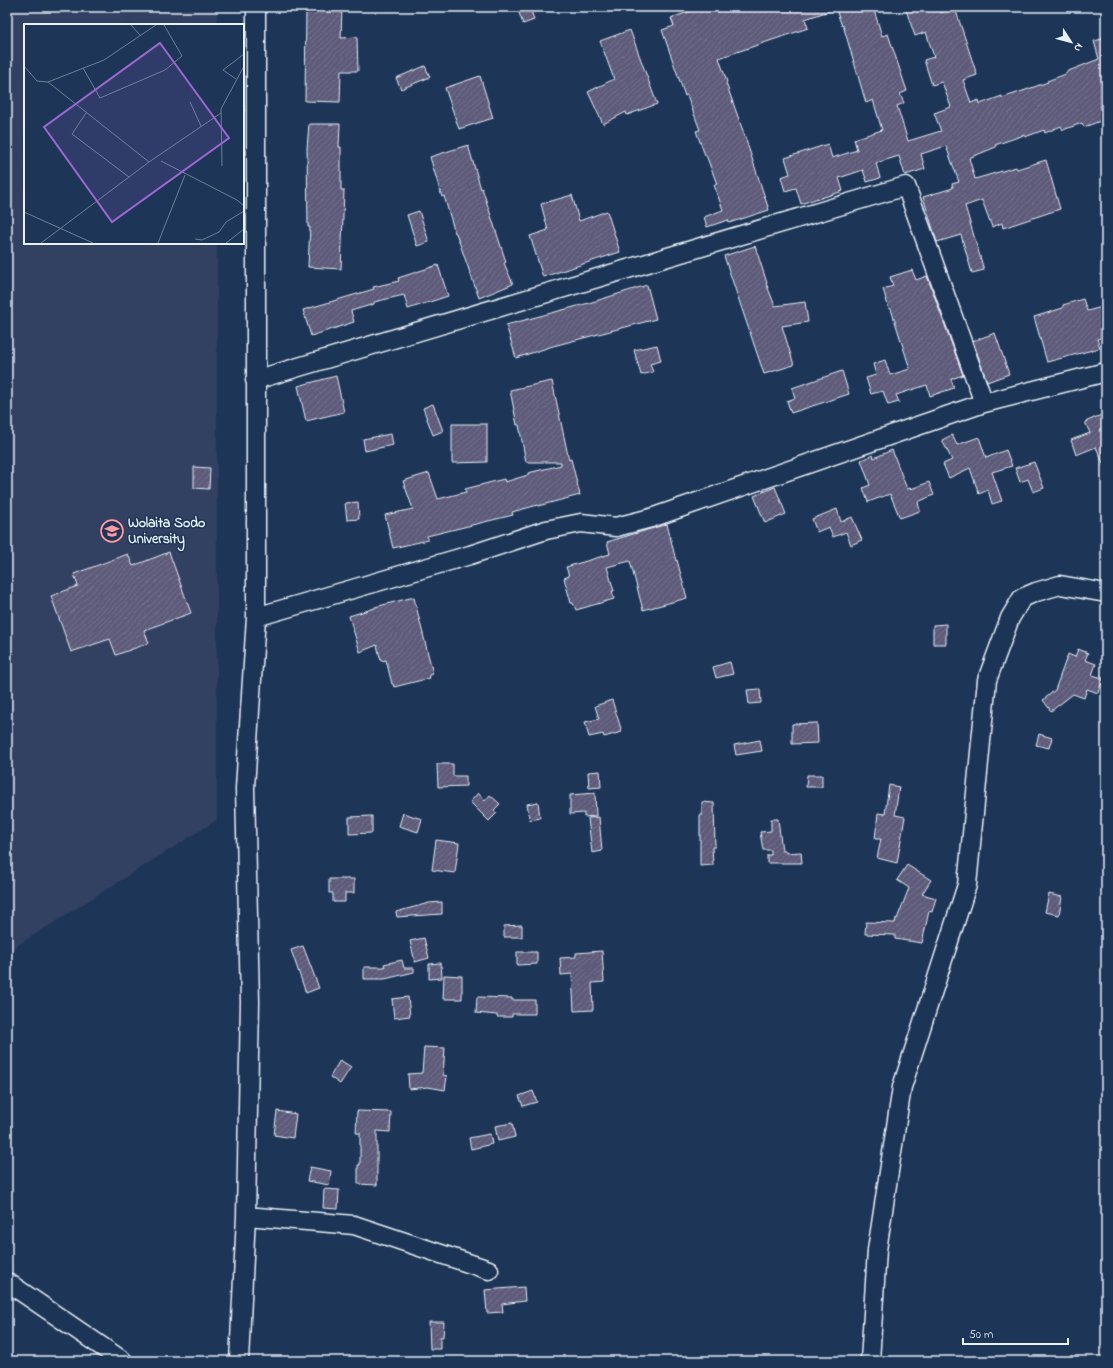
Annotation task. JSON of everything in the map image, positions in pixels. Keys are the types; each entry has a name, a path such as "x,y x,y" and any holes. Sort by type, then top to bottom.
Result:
{"street":[{"path":"239,1361 246,1216 250,1002 245,788 256,617 256,7"},
{"path":"255,380 906,186 984,403"},
{"path":"256,617 462,557 546,530 581,523 616,526 651,518 984,403 1106,372"},
{"path":"870,1361 877,1250 902,1087 967,885 987,680 1010,618 1022,598 1060,585 1106,593"},
{"path":"246,1216 354,1225 489,1270"},
{"path":"7,1282 123,1361"}],"shaded area":[{"name":"Wolaita Sodo University","path":"7,7 217,7 217,24 24,24 24,244 217,244 217,820 7,952"}],"building":[{"path":"306,7 342,7 341,38 357,37 358,71 341,71 340,102 305,101"},
{"path":"517,7 530,7 534,20 523,24"},
{"path":"703,7 740,7 741,11 753,7 835,7 835,9 805,19 808,28 719,58 769,210 729,223 728,220 707,227 704,217 723,210 714,185 717,184 696,131 700,130 687,95 685,96 662,30 674,26 671,18"},
{"path":"835,7 873,7 882,36 888,34 907,91 900,94 904,103 897,106 908,141 941,131 934,113 951,107 942,82 932,85 924,60 934,57 926,32 915,36 905,7 939,7 941,13 955,8 977,75 963,80 971,103 979,100 980,104 1002,96 1002,98 1020,92 1048,82 1047,81 1066,74 1066,72 1099,59 1094,41 1106,38 1106,119 1084,127 1082,123 1063,130 1061,126 1045,133 1044,130 1025,137 1024,135 995,145 996,147 969,158 975,179 1046,160 1060,209 1003,228 1002,223 992,227 982,200 965,206 984,270 972,273 961,235 937,242 923,197 953,188 952,184 959,182 946,146 921,154 925,169 905,175 899,156 876,163 880,178 867,182 863,170 839,178 843,191 818,199 801,204 796,188 785,191 781,177 790,174 785,158 828,144 832,158 857,150 854,139 882,130 873,100 866,103 843,25 842,26"},
{"path":"630,30 657,104 627,115 626,112 603,124 588,92 614,79 600,41"},
{"path":"425,66 430,77 401,89 396,78"},
{"path":"480,76 493,118 459,129 445,88"},
{"path":"309,124 340,124 339,147 341,147 341,190 344,190 341,269 308,267 310,227 308,227 307,148"},
{"path":"468,145 481,189 482,188 506,262 504,263 513,284 479,298 455,233 444,196 442,197 430,157"},
{"path":"572,195 579,221 607,211 620,252 543,277 530,236 548,230 541,204"},
{"path":"419,211 429,242 417,246 407,215"},
{"path":"755,246 766,283 775,306 805,302 808,322 782,326 794,365 764,374 724,256"},
{"path":"438,265 448,296 408,309 404,295 374,302 374,304 351,311 354,322 311,336 303,310 374,289 373,287 399,281 398,278"},
{"path":"912,270 916,280 927,276 963,375 951,379 954,388 930,396 927,385 896,395 899,402 888,405 883,391 871,394 866,378 876,375 873,364 885,360 890,375 910,369 883,289 893,286 890,277"},
{"path":"647,285 656,319 553,346 516,358 506,325 589,303"},
{"path":"1083,299 1087,311 1106,306 1106,336 1097,339 1100,348 1047,362 1034,317 1063,308 1063,305"},
{"path":"995,333 1009,374 987,382 973,341"},
{"path":"657,345 661,361 650,364 653,372 641,375 634,350"},
{"path":"842,371 849,394 791,413 787,401 795,398 792,388"},
{"path":"336,376 344,412 306,421 298,386"},
{"path":"552,381 569,460 571,459 580,495 512,512 513,515 427,536 428,540 393,548 385,515 413,509 403,481 429,473 438,499 466,492 465,489 504,479 505,482 528,475 528,473 561,465 561,462 526,462 510,390"},
{"path":"433,404 443,431 433,435 423,408"},
{"path":"1106,413 1106,470 1096,447 1076,455 1071,440 1090,433 1085,422"},
{"path":"452,424 487,424 487,462 452,463"},
{"path":"391,434 393,445 365,451 363,439"},
{"path":"952,435 957,445 979,437 986,458 1006,450 1012,466 992,472 1002,501 992,504 988,490 979,494 970,468 949,478 943,464 952,460 942,440"},
{"path":"892,450 907,489 911,489 929,482 934,495 918,502 920,511 900,518 890,494 868,502 863,488 870,485 861,460 873,455 874,458"},
{"path":"1034,462 1044,488 1033,492 1028,479 1020,482 1015,468"},
{"path":"194,467 210,468 209,489 194,488"},
{"path":"775,487 786,514 765,523 754,496"},
{"path":"358,502 359,519 347,520 345,503"},
{"path":"837,509 841,522 852,517 862,540 851,545 846,532 833,537 829,527 817,532 812,519"},
{"path":"667,524 687,598 643,610 630,561 607,567 614,591 612,591 614,599 576,610 573,603 571,603 564,578 569,576 566,567 610,554 607,542"},
{"path":"169,552 191,613 144,630 149,643 116,655 110,639 71,652 51,596 78,586 74,574 128,554 133,566"},
{"path":"414,598 433,674 429,675 430,678 394,687 386,660 381,661 377,645 360,652 349,616 375,607"},
{"path":"946,624 946,644 933,644 933,625"},
{"path":"1078,649 1088,653 1085,660 1096,664 1092,675 1103,678 1098,693 1087,689 1084,698 1073,694 1051,711 1043,700 1055,690 1068,654 1075,657"},
{"path":"730,662 733,674 716,678 713,667"},
{"path":"760,689 761,703 749,704 747,690"},
{"path":"612,700 622,732 604,737 603,734 589,737 585,722 599,719 595,706"},
{"path":"817,723 818,743 792,744 792,724"},
{"path":"1039,734 1052,738 1049,748 1036,745"},
{"path":"760,740 762,751 736,755 734,745"},
{"path":"437,764 453,764 453,776 466,776 466,786 438,787"},
{"path":"600,771 601,787 589,788 588,772"},
{"path":"807,775 822,775 822,787 806,787"},
{"path":"889,785 899,787 895,815 905,817 897,863 877,858 881,839 875,839 878,813 885,814"},
{"path":"478,793 485,801 490,795 500,804 494,810 497,813 489,821 470,802"},
{"path":"595,793 596,816 584,817 584,813 570,814 570,795"},
{"path":"538,802 540,818 530,820 527,804"},
{"path":"702,802 714,803 715,847 712,847 713,865 700,866 700,815 702,815"},
{"path":"403,813 422,819 418,832 399,826"},
{"path":"372,816 372,833 349,834 349,817"},
{"path":"599,817 602,851 592,853 588,818"},
{"path":"771,819 778,819 782,851 786,851 786,853 801,852 802,863 767,863 767,855 771,855 771,850 763,850 760,832 771,831"},
{"path":"436,840 459,843 455,873 432,870"},
{"path":"907,865 931,880 922,894 936,898 932,912 929,911 922,943 895,939 895,935 865,934 866,922 895,923 909,888 897,880"},
{"path":"329,879 354,879 354,893 345,893 345,902 333,902 333,893 329,893"},
{"path":"1049,894 1062,897 1059,915 1045,912"},
{"path":"442,902 442,914 397,917 396,912 429,903"},
{"path":"522,925 522,937 504,937 504,926"},
{"path":"424,938 429,958 415,962 410,941"},
{"path":"303,946 319,988 306,993 291,950"},
{"path":"602,951 604,982 592,983 593,1010 574,1011 572,974 561,975 560,958 576,957 576,953"},
{"path":"517,952 537,952 537,964 517,965"},
{"path":"402,960 404,968 414,968 414,972 385,979 364,979 364,967 385,967 384,964"},
{"path":"441,963 442,978 429,979 429,964"},
{"path":"444,975 462,976 462,999 443,999"},
{"path":"408,997 410,1016 394,1018 392,999"},
{"path":"477,997 535,1000 535,1014 512,1014 512,1017 497,1017 497,1015 476,1013"},
{"path":"424,1047 445,1048 443,1075 447,1076 445,1090 428,1087 409,1089 408,1074 422,1073"},
{"path":"340,1060 351,1067 340,1084 330,1077"},
{"path":"533,1091 537,1102 523,1106 519,1096"},
{"path":"277,1111 296,1114 293,1138 274,1135"},
{"path":"357,1111 391,1112 390,1132 377,1131 377,1185 358,1184 358,1165 360,1165 360,1133 356,1133"},
{"path":"512,1123 515,1137 498,1141 495,1126"},
{"path":"490,1134 492,1144 471,1149 469,1138"},
{"path":"310,1167 331,1171 329,1185 307,1181"},
{"path":"324,1189 339,1190 338,1209 323,1208"},
{"path":"524,1287 525,1301 502,1304 503,1312 487,1313 485,1290"},
{"path":"429,1322 444,1322 443,1337 440,1337 440,1349 430,1349"}],"place":[{"name":"Wolaita Sodo University","path":"112,531"}]}
